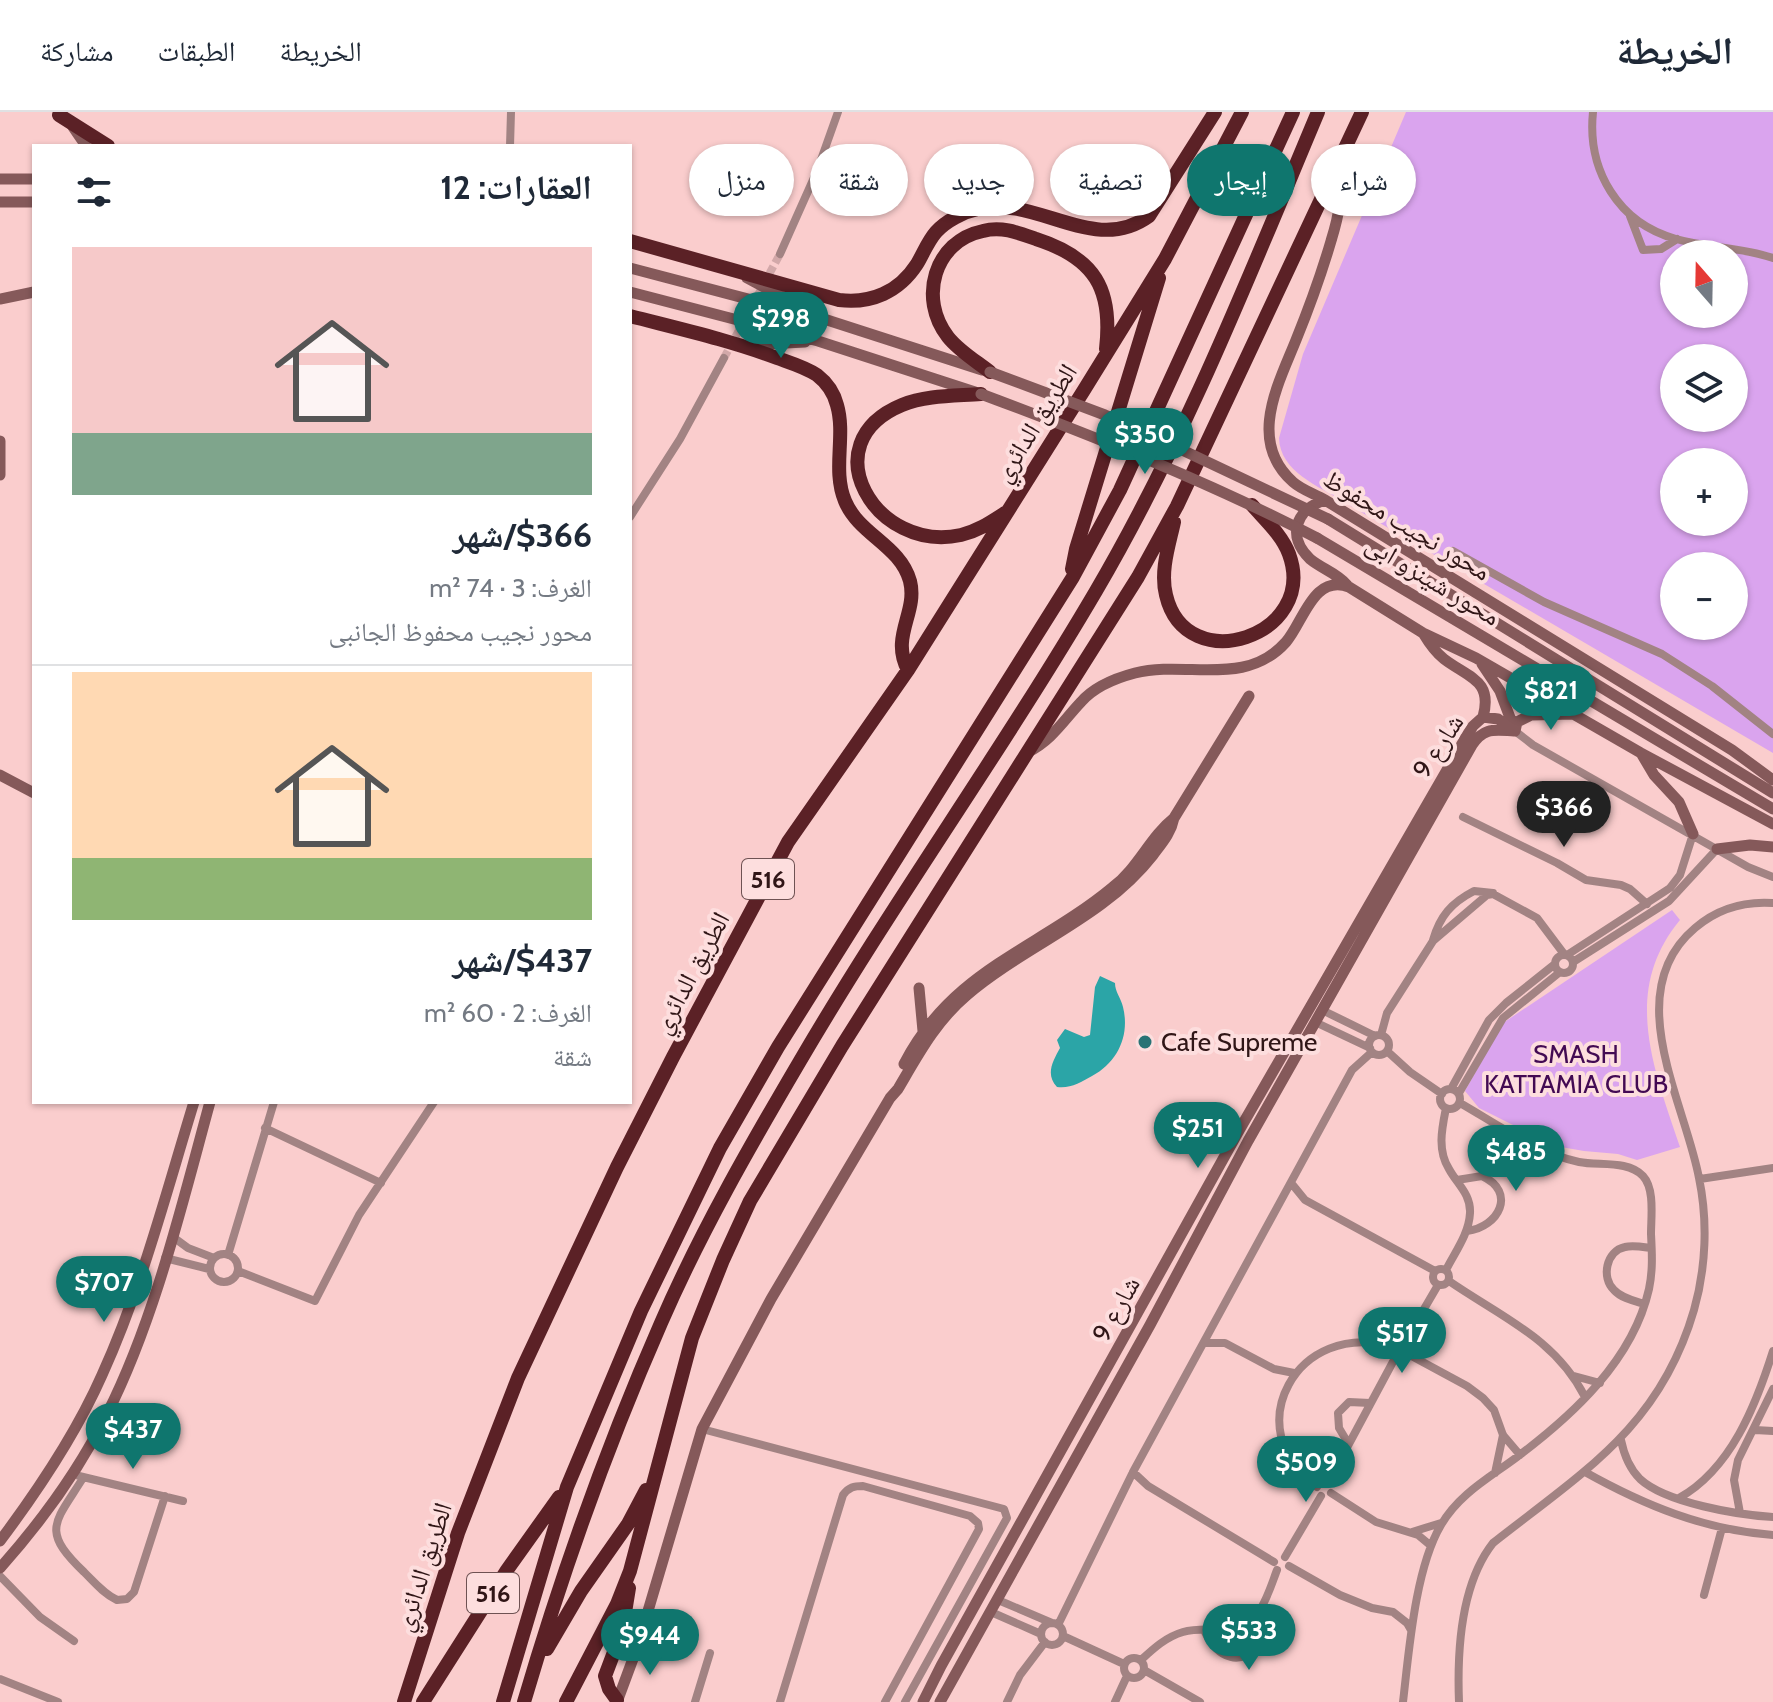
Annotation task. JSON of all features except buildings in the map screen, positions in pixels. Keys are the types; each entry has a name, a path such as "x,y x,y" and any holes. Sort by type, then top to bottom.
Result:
{"highway":[{"path":"632,242 839,300 865,300 890,291 901,283 910,274 935,232 961,214 976,209 1007,207 1092,230 1127,228 1149,216 1215,112"},
{"name":"الطريق الدائري","path":"404,1702 458,1533 518,1378 617,1167 788,842 908,670 1105,356 1165,259 1242,112"},
{"name":"516","path":"503,1702 567,1487 641,1311 727,1135 778,1047 1073,577 1120,490 1293,112"},
{"name":"516","path":"524,1702 580,1528 663,1319 800,1061 858,965 1053,662 1143,507 1187,420 1318,112"},
{"name":"516","path":"1348,144 1362,112"},
{"path":"57,113 105,144"},
{"name":"516","path":"566,1702 617,1604 630,1571 692,1338 750,1201 825,1073 1138,577 1177,506 1314,216"},
{"path":"990,372 947,335 932,305 932,286 937,269 952,247 975,233 993,229 1011,230 1060,247 1078,258 1093,273 1103,291 1108,312 1105,356"},
{"path":"1073,577 1076,549 1165,259"},
{"path":"632,317 741,345 805,368 818,376 833,393 839,415 839,479 845,502 866,531 897,556 909,580 912,598 901,642 902,657 908,670"},
{"path":"981,394 912,401 890,411 872,425 862,444 859,475 871,504 895,524 922,535 951,537 979,529 1007,513"},
{"path":"1177,506 1165,566 1164,585 1169,603 1178,620 1193,632 1210,640 1230,641 1249,637 1267,628 1281,614 1290,596 1292,566 1280,538 1252,505"},
{"name":"516","path":"533,1674 581,1591 628,1524 658,1465"},
{"name":"516","path":"423,1702 507,1570 567,1487"},
{"path":"619,1702 609,1689 605,1676 624,1622 630,1571"}],"street":[{"path":"510,144 511,112"},
{"path":"780,254 817,171 838,112"},
{"path":"1593,112 1591,128 1597,166 1604,185 1630,216 1677,239 1748,250 1773,258"},
{"path":"57,113 70,124 85,144"},
{"path":"0,179 32,179"},
{"path":"0,202 32,202"},
{"name":"محور نجيب محفوظ","path":"1337,216 1312,299 1271,401 1268,421 1273,450 1288,477 1719,742 1773,780"},
{"path":"1630,216 1643,250 1661,249 1677,239"},
{"path":"632,269 824,319 990,372"},
{"path":"730,269 824,319"},
{"path":"0,299 32,292"},
{"path":"632,293 818,341 981,394"},
{"path":"741,345 818,341"},
{"path":"632,514 674,449 724,358"},
{"name":"محور شينزو ابى","path":"990,372 1119,421 1328,519 1773,793"},
{"name":"محور شينزو ابى","path":"981,394 1141,455 1317,538 1773,809"},
{"path":"0,441 0,475"},
{"path":"1325,500 1314,503 1303,512 1298,524 1298,537 1310,558 1341,578 1349,587 1423,633 1476,658 1641,753 1773,824"},
{"path":"1453,551 1544,602 1662,654 1712,686 1773,734"},
{"path":"1027,753 1050,738 1082,699 1119,678 1154,670 1229,671 1258,663 1288,640 1319,591 1334,584 1349,587"},
{"path":"1423,633 1445,659 1481,684 1487,696 1483,717"},
{"path":"1476,658 1497,685 1515,731 1533,745 1717,849 1773,877"},
{"path":"890,1098 895,1080 923,1031 964,987 1105,894 1167,837 1174,818 1249,696"},
{"path":"1515,731 1517,722 1527,716 1573,714"},
{"name":"شارع 9","path":"923,1702 1237,1134 1466,737 1483,717 1498,719 1515,731"},
{"name":"شارع 9","path":"940,1702 1150,1325 1248,1141 1476,739 1487,730 1515,731"},
{"path":"1568,957 1664,894 1676,882 1693,834 1679,802 1654,775 1641,753"},
{"path":"0,775 32,792"},
{"path":"1463,817 1518,842 1586,880 1630,889 1647,904"},
{"path":"1446,1108 1454,1108 1456,1095 1490,1035 1503,1018 1557,968 1557,957 1568,957 1669,901 1717,849 1750,845 1773,847"},
{"path":"619,1702 702,1429 771,1299 890,1098 935,1029 959,1002 987,980 1113,898 1142,862"},
{"path":"1433,941 1438,923 1453,904 1474,891 1493,894 1537,918 1568,957 1570,971 1557,968"},
{"path":"1055,1624 1126,1485 1352,1070 1371,1050 1371,1039 1378,1035 1387,1013 1433,941 1481,899 1493,894"},
{"path":"1459,1702 1460,1653 1467,1604 1473,1578 1484,1555 1493,1543 1621,1440 1651,1402 1678,1355 1695,1308 1704,1237 1700,1179 1662,1041 1661,985 1676,949 1704,920 1740,904 1773,903"},
{"path":"919,988 923,1031"},
{"path":"1322,1010 1388,1039 1387,1051"},
{"path":"1315,1022 1380,1055 1387,1051"},
{"path":"1387,1051 1442,1094 1456,1095 1550,1153 1580,1162 1632,1168 1641,1173 1650,1192 1651,1277 1630,1337 1600,1383 1520,1455 1472,1488 1442,1523 1430,1545 1411,1630 1403,1702"},
{"path":"1442,1094 1441,1102 1446,1108 1441,1144 1449,1169 1468,1199 1470,1210 1467,1231 1446,1270 1449,1281 1532,1333 1574,1376 1585,1397"},
{"path":"0,1541 57,1458 101,1377 137,1285 193,1104"},
{"path":"165,1496 134,1592 127,1599 117,1600 65,1555 57,1541 55,1531 59,1516 128,1369 173,1237 209,1104"},
{"path":"228,1255 273,1104"},
{"path":"238,1271 315,1301 359,1215 433,1104"},
{"path":"265,1128 381,1183"},
{"path":"1237,1134 1248,1141"},
{"path":"1700,1179 1773,1168"},
{"path":"1457,1180 1482,1176 1497,1188 1501,1198 1501,1210 1494,1219 1486,1226 1467,1231"},
{"path":"1292,1184 1305,1200 1435,1271 1446,1270"},
{"path":"1283,1201 1305,1200"},
{"path":"173,1237 188,1248 214,1258 228,1255 235,1259 238,1271"},
{"path":"1644,1304 1621,1296 1612,1289 1607,1272 1609,1260 1624,1247 1651,1248"},
{"path":"165,1258 209,1269"},
{"path":"214,1258 209,1269 212,1276 221,1282 231,1280 238,1271"},
{"path":"1435,1271 1433,1279 1438,1285"},
{"path":"1438,1285 1449,1281"},
{"path":"1328,1483 1395,1358 1391,1353 1400,1348 1438,1285"},
{"path":"1137,1316 1150,1325"},
{"path":"1214,1324 1225,1343"},
{"path":"1430,1545 1411,1532 1376,1522 1331,1493 1319,1492 1302,1476 1285,1448 1279,1414 1294,1373 1315,1355 1343,1343 1374,1341 1400,1348 1483,1398 1494,1410 1503,1435 1520,1455"},
{"path":"1204,1343 1225,1343 1274,1369 1294,1373"},
{"path":"1679,1498 1698,1487 1723,1458 1753,1405 1773,1351"},
{"path":"1274,1369 1287,1388"},
{"path":"1574,1376 1600,1383"},
{"path":"1740,1513 1734,1480 1738,1460 1773,1389"},
{"path":"1348,1443 1339,1428 1338,1413 1349,1402 1370,1403"},
{"path":"702,1429 1004,1509 1007,1518 905,1702"},
{"path":"1755,1430 1773,1431"},
{"path":"1495,1473 1503,1435"},
{"path":"1621,1440 1630,1467 1650,1487 1679,1498 1740,1513 1773,1517"},
{"path":"1133,1472 1148,1486 1285,1571 1322,1482 1332,1487 1331,1493"},
{"path":"1585,1472 1644,1503 1679,1517 1722,1528 1773,1535"},
{"path":"78,1476 183,1501"},
{"path":"0,1568 78,1476"},
{"path":"1126,1485 1148,1486"},
{"path":"780,1702 843,1495 854,1486 970,1516 978,1523 979,1529 885,1702"},
{"path":"1028,1510 1041,1517"},
{"path":"1411,1532 1442,1523"},
{"path":"1704,1595 1722,1528"},
{"path":"1287,1562 1340,1595 1372,1608 1401,1612 1417,1604"},
{"path":"1204,1630 1211,1645 1221,1654 1233,1658 1250,1653 1261,1639 1259,1611 1276,1566"},
{"path":"0,1576 40,1617 74,1641"},
{"path":"998,1600 1055,1624 1063,1636 1124,1664"},
{"path":"1127,1676 1136,1678 1143,1665 1171,1636 1186,1630 1226,1630 1238,1626 1259,1611"},
{"path":"991,1612 1053,1645 1063,1636"},
{"path":"1393,1612 1411,1630"},
{"path":"1007,1702 1043,1638 1044,1626 1055,1624"},
{"path":"695,1702 710,1653"},
{"path":"1124,1664 1132,1657 1200,1702"},
{"path":"1115,1702 1127,1676 1124,1664"},
{"path":"941,1666 956,1673"},
{"path":"0,1679 58,1702"}],"green space":[{"path":"1406,112 1773,112 1773,753 1302,477 1286,460 1279,438 1303,354 1362,216 1416,216 1416,144 1392,144"},
{"name":"SMASH KATTAMIA CLUB","path":"1672,910 1680,920 1662,947 1651,974 1647,1002 1653,1060 1680,1147 1637,1160 1618,1154 1555,1146 1479,1108 1465,1091 1503,1023"}],"water":[{"path":"1100,976 1115,983 1123,1007 1125,1028 1120,1047 1109,1063 1092,1076 1071,1086 1057,1087 1051,1072 1060,1048 1057,1040 1065,1029 1084,1037 1090,1035 1095,987"}],"tunnel":[{"path":"724,358 780,254"}],"place":[{"name":"Cafe Supreme","path":"1145,1042"}]}
